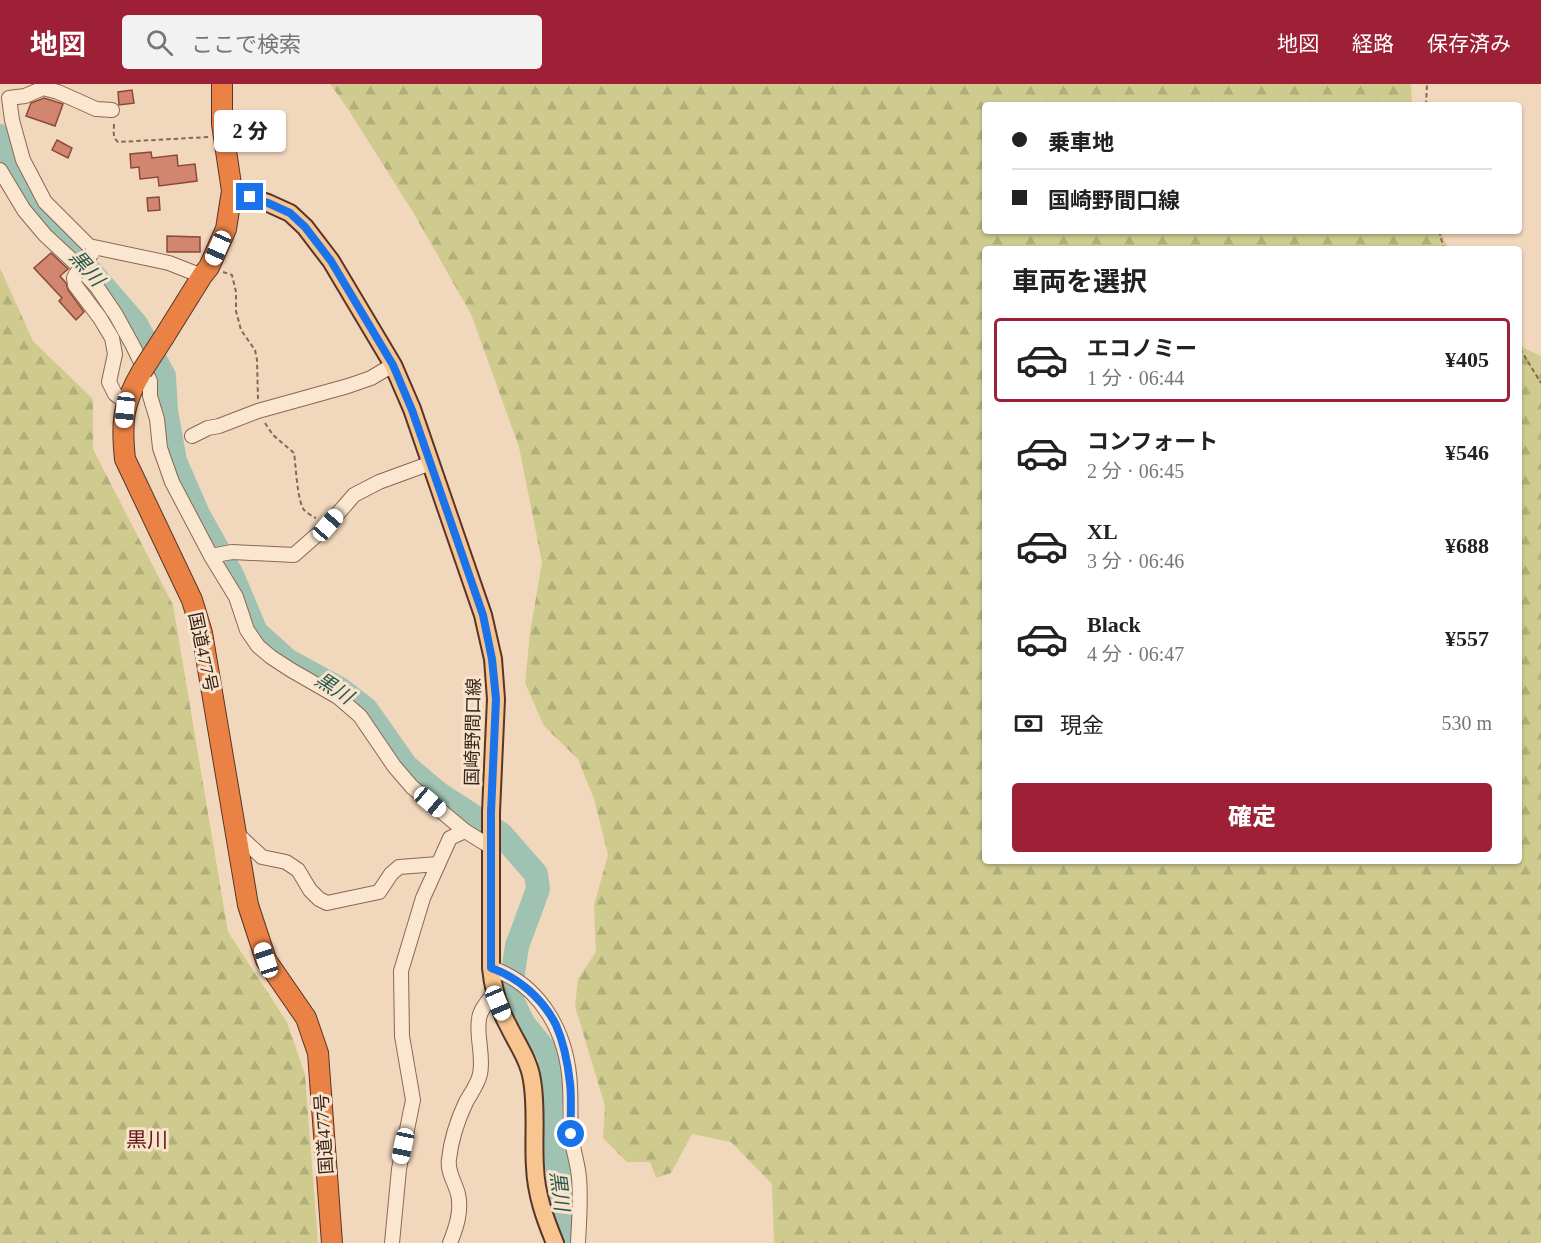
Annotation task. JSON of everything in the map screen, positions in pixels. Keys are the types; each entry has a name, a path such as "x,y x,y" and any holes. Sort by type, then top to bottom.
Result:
{"highway":[{"name":"国道477号","path":"222,84 222,124 232,191 226,229 209,267 132,388 125,410 122,434 124,459 192,600 202,633 248,905 266,960 306,1018 318,1053 332,1243"}],"main road":[{"name":"国崎野間口線","path":"232,191 290,213 305,227 331,261 393,365 412,410 483,615 492,659 496,699 491,812 497,970 495,992 532,1078 535,1170 541,1205 555,1243"}],"street":[{"path":"112,110 96,109 58,92 43,88 26,96 9,98 5,118 23,160 45,202 89,246 96,250 169,263 202,276"},
{"path":"0,170 24,210 45,235 97,287 134,346 150,381 150,396 157,419 160,448 172,482 236,597 247,630 258,646 291,670 338,697 360,716 394,766 412,787 465,831 491,841"},
{"path":"96,250 76,274 75,285 112,338 115,354 109,382 115,394 127,403"},
{"path":"192,436 208,428 258,411 371,378 393,365"},
{"path":"212,556 232,552 294,555 328,525 354,495 379,482 431,463"},
{"path":"392,1243 399,1169 413,1100 402,1036 401,970 423,898 438,864 450,838 465,831"},
{"path":"236,833 262,857 286,862 298,870 310,890 327,903 379,892 391,874 399,867 438,864"},
{"path":"497,970 524,986 542,1003 556,1025 570,1084 571,1134 579,1179 578,1243"},
{"path":"450,1243 459,1214 459,1195 448,1161 465,1104 480,1078 482,1067 479,1019 483,1008 495,992"}],"path":[{"path":"1426,102 1427,84"},
{"path":"112,110 114,113 113,136 118,142 224,137"},
{"path":"1522,353 1541,383"}],"green space":[{"path":"330,84 1411,84 1412,102 982,102 982,234 1442,234 1448,246 982,246 982,864 1522,864 1522,347 1541,356 1541,1243 774,1243 772,1184 731,1142 692,1134 671,1173 656,1178 650,1162 627,1162 603,1138 605,1106 575,1006 578,979 596,952 594,905 608,855 594,799 578,759 544,726 525,683 530,633 542,562 519,447 471,314 413,212"},
{"path":"0,268 33,341 93,399 93,449 173,605 228,932 287,1022 305,1075 318,1243 0,1243"}],"building":[{"path":"132,90 134,103 119,105 118,92"},
{"path":"44,98 63,104 55,126 26,116 31,103"},
{"path":"57,140 72,148 68,158 52,150"},
{"path":"151,152 152,158 177,155 178,166 195,164 197,181 159,186 158,177 140,179 139,167 131,168 130,154"},
{"path":"159,197 160,210 148,211 147,198"},
{"path":"167,236 200,237 200,252 167,252"},
{"path":"51,253 68,269 60,276 84,312 76,320 59,301 62,298 34,268"}],"waterway":[{"name":"黒川","path":"0,136 27,198 136,324 164,376 166,411 175,461 198,514 232,575 256,632 287,660 340,689 366,709 406,766 438,793 501,834 536,874 538,889 517,946 512,1000 523,1023 549,1055 552,1077 550,1116 564,1227 561,1243"}],"district":[{"name":"黒川","path":"147,1140"}],"route":[{"path":"250,197 290,213 305,227 331,261 393,365 431,463 483,615 492,659 496,699 491,812 491,968 503,972 524,986 542,1003 556,1025 570,1084 571,1134"}]}
